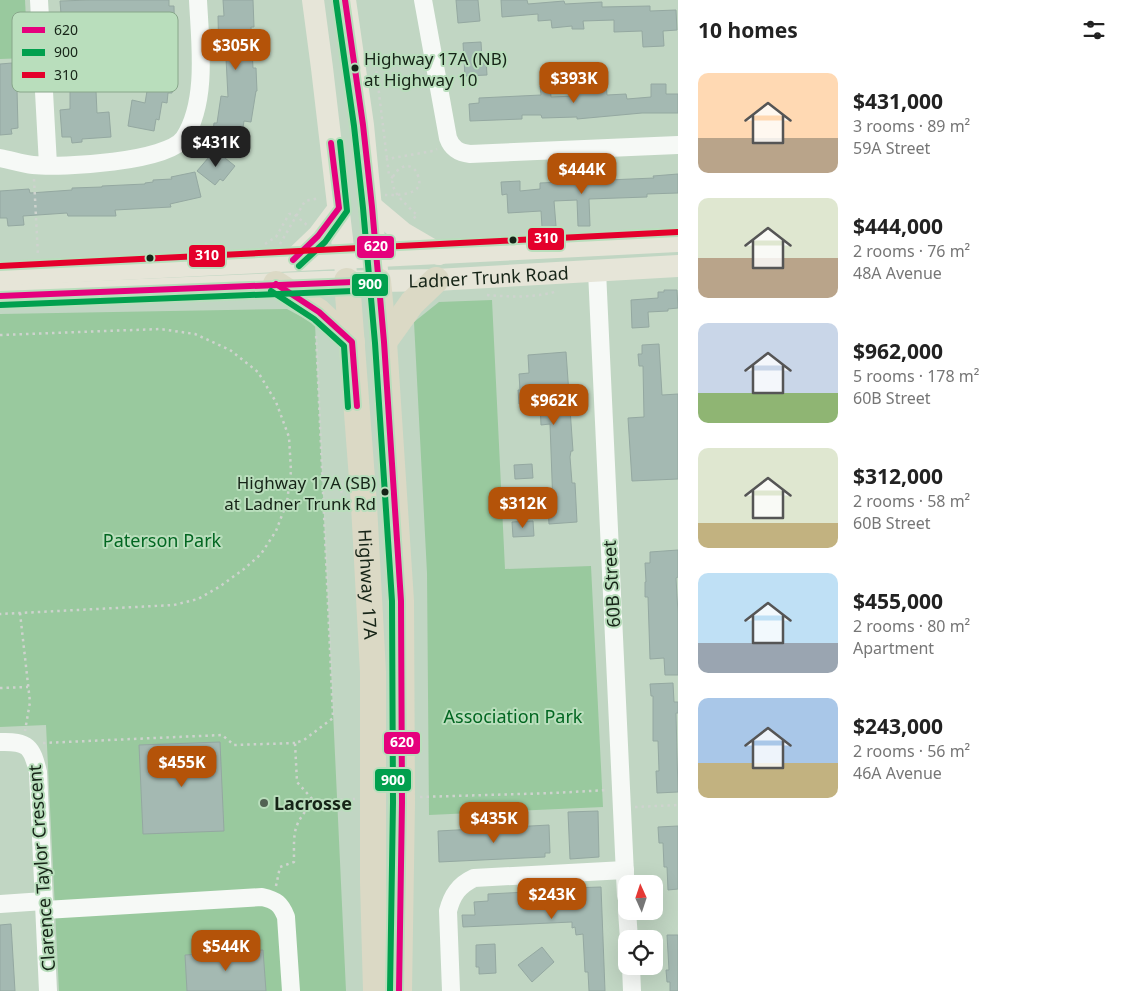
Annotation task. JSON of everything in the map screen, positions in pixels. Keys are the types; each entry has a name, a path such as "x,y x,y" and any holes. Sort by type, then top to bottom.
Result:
{"highway":[{"name":"Highway 17A","path":"377,269 384,342 401,601 402,802 399,991"},
{"name":"Highway 17A","path":"346,270 364,506 373,672 373,882 376,991"},
{"path":"384,342 412,303 436,280"},
{"path":"276,284 319,312 352,342"}],"main road":[{"name":"Highway 17A","path":"313,0 346,270"},
{"name":"Highway 17A","path":"345,0 363,125 377,269"},
{"path":"372,207 404,233 439,254"},
{"path":"293,260 318,236 339,208"},
{"name":"Ladner Trunk Road","path":"0,296 276,284 346,270 377,269 439,254 677,240"},
{"name":"Ladner Trunk Road","path":"0,275 293,260 346,270"},
{"name":"Ladner Trunk Road","path":"377,269 436,280 678,266"}],"street":[{"path":"0,158 40,165 113,162 164,152 178,144 183,140 188,130 196,107 200,80 198,0"},
{"path":"423,0 455,148 470,154 678,145"},
{"path":"40,92 40,165"},
{"name":"60B Street","path":"597,271 625,875"},
{"name":"Clarence Taylor Crescent","path":"0,742 21,743 33,753 38,772 48,991"},
{"path":"451,991 448,911 450,901 464,883 474,878 625,870"},
{"path":"0,904 44,905 262,897 273,899 282,905 286,916 292,991"},
{"path":"631,975 632,991"}],"path":[{"path":"374,52 388,175 393,178"},
{"path":"387,158 433,151 441,146 455,148"},
{"path":"40,165 40,273"},
{"path":"395,173 393,178 395,192 417,215 412,221"},
{"path":"261,247 276,237 289,214 299,217 312,230"},
{"path":"0,335 160,328 195,334 230,350 258,372 276,402 290,437 291,471 287,502 276,531 261,554 244,569 198,599 174,605 0,614"},
{"path":"20,613 30,702 21,743 59,743 222,735 234,745 295,743 304,740 333,718 316,330"},
{"path":"324,509 342,508 341,479"},
{"path":"0,688 28,687"},
{"path":"295,743 296,782 314,801"},
{"path":"425,797 620,789"},
{"path":"273,899 280,867 294,862 294,833 299,819 314,801 352,799"},
{"path":"621,808 678,805"}],"green space":[{"path":"0,0 25,0 26,12 12,12 12,59 0,59"},
{"name":"Association Park","path":"492,300 505,569 591,566 603,807 429,815 427,573 414,322 439,302"},
{"name":"Paterson Park","path":"287,309 315,324 346,991 59,991 46,725 0,727 0,314"}],"building":[{"path":"169,0 169,6 174,6 174,12 61,12 60,1"},
{"path":"223,0 253,0 254,27 251,27 252,50 253,68 256,68 257,91 251,122 244,121 240,147 219,144 223,140 212,138 214,123 217,123 221,96 228,97 226,58 219,58 218,16 224,16"},
{"path":"456,0 478,0 480,21 458,23"},
{"path":"501,0 527,0 528,4 564,1 565,4 602,2 602,7 650,6 650,11 676,10 677,30 663,31 664,46 643,47 642,31 614,32 614,20 583,21 584,29 572,29 572,26 552,28 551,20 538,21 538,14 502,17"},
{"path":"481,42 482,59 486,59 487,75 465,76 463,43"},
{"path":"12,63 12,92 17,92 18,128 11,129 12,134 0,135 0,64"},
{"path":"592,82 592,85 606,84 607,95 626,94 627,99 651,97 651,84 666,84 666,94 678,94 678,113 642,113 577,119 577,117 542,118 541,115 522,115 522,119 470,121 469,104 479,103 479,98 541,95 540,86 550,86 551,97 576,96 575,84"},
{"path":"70,92 96,92 97,113 109,112 111,137 82,139 82,142 72,143 71,137 62,137 60,110 70,109"},
{"path":"147,92 172,92 168,93 167,103 162,102 159,120 156,119 154,131 128,126 132,100 145,103"},
{"path":"215,150 235,166 223,181 220,179 215,185 197,171"},
{"path":"195,172 201,197 170,204 171,207 115,210 116,216 68,216 67,213 23,216 24,225 8,226 7,218 0,218 0,191 29,189 30,193 72,190 72,188 145,184 153,182 153,180 172,179 171,177"},
{"path":"678,174 678,193 647,194 647,197 589,199 590,226 578,226 577,200 554,201 556,226 542,227 541,211 508,213 507,194 502,195 501,182 520,181 520,191 540,189 540,183 654,178 653,176"},
{"path":"664,290 677,290 678,308 668,309 668,311 648,312 649,327 632,328 631,300 658,298 658,292 664,292"},
{"path":"659,344 662,395 678,394 678,479 632,481 628,418 644,417 643,366 639,366 638,354 642,354 642,345"},
{"path":"566,352 573,451 571,451 570,457 572,483 575,483 577,522 549,524 548,506 553,506 550,424 541,425 540,403 519,404 519,374 529,373 528,355"},
{"path":"532,464 533,478 515,479 514,465"},
{"path":"533,521 534,536 513,537 512,522"},
{"path":"678,550 678,577 676,578 678,675 665,675 664,658 650,659 648,597 645,597 645,563 650,563 650,552"},
{"path":"673,683 674,702 678,702 678,713 676,713 678,792 657,793 656,771 659,771 658,741 653,741 653,696 651,696 650,684"},
{"path":"220,742 224,831 143,834 139,745"},
{"path":"598,811 599,857 570,859 568,812"},
{"path":"549,825 550,853 545,853 545,857 439,862 438,831"},
{"path":"678,826 678,889 668,890 667,867 664,867 663,843 659,843 658,827"},
{"path":"601,887 605,991 589,991 588,972 585,972 583,934 576,935 575,927 572,928 572,922 463,927 462,915 475,915 474,902 488,901 488,894 547,891 547,895 570,894 570,888"},
{"path":"11,924 15,991 0,991 0,925"},
{"path":"667,935 678,935 678,991 670,991 670,982 667,982 666,970 669,970"},
{"path":"495,944 496,973 479,974 479,967 476,967 476,945"},
{"path":"542,947 554,962 532,982 518,965"},
{"path":"263,950 266,991 187,991 185,955"}],"transit line":[{"name":"620","path":"345,0 363,125 372,207 384,342 401,601 402,802 399,991"},
{"name":"900","path":"336,1 354,126 363,208 375,343 392,601 393,802 390,991"},
{"name":"900","path":"299,266 325,242 347,211 340,142"},
{"name":"620","path":"293,260 318,236 339,208 331,143"},
{"name":"310","path":"0,266 678,232"},
{"name":"620","path":"0,296 378,281"},
{"name":"620","path":"276,284 319,312 352,342 357,406"},
{"name":"900","path":"0,305 378,290"},
{"name":"900","path":"271,291 314,319 344,346 348,407"}],"place":[{"name":"Highway 17A (NB) at Highway 10","path":"355,68"},
{"name":"Highway 17A (SB) at Ladner Trunk Rd","path":"385,492"},
{"name":"Lacrosse","path":"264,803"}]}
